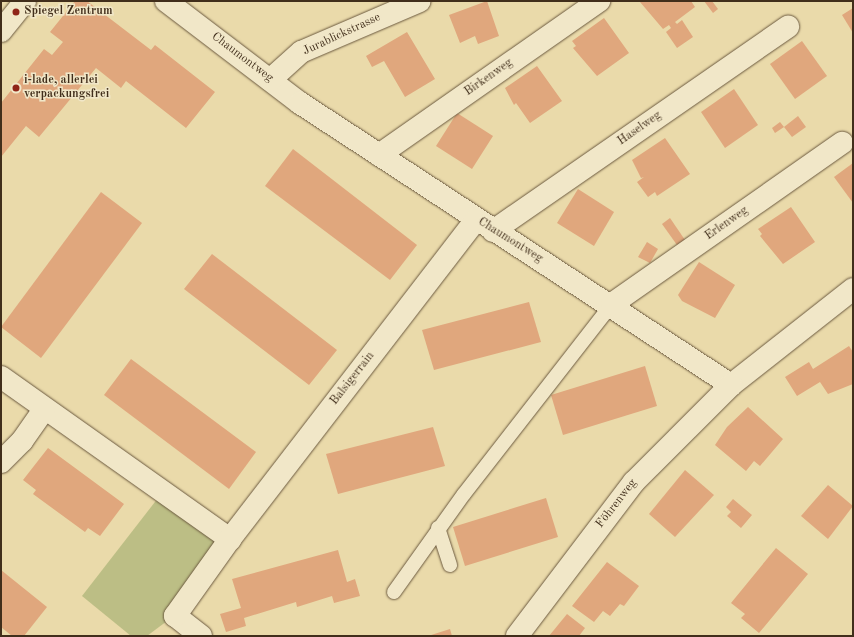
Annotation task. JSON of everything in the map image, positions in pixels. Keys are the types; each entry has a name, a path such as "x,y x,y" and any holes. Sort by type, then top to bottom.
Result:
{"street":[{"path":"1,31 25,1"},
{"name":"Chaumontweg","path":"166,1 270,80 379,155 484,225 612,304 731,385"},
{"name":"Jurablickstrasse","path":"270,80 301,52 420,1"},
{"name":"Birkenweg","path":"379,155 599,1"},
{"name":"Haselweg","path":"484,225 788,27"},
{"name":"Erlenweg","path":"612,304 842,143"},
{"name":"Balsigerrain","path":"201,636 175,616 230,539 484,225"},
{"path":"731,385 853,289"},
{"path":"1,377 44,410 230,539"},
{"name":"Föhrenweg","path":"517,636 634,482 731,385"},
{"path":"1,462 22,442 44,410"}],"lane":[{"path":"394,592 438,528 612,304"},
{"path":"438,528 450,565"}],"green space":[{"path":"165,489 229,539 175,615 147,636 131,636 82,596"}],"building":[{"path":"75,1 87,1 151,50 155,45 215,92 186,128 126,81 121,88 96,68 39,137 26,126 1,157 1,103 44,49 52,55 63,42 50,32"},
{"path":"487,1 499,36 478,44 475,36 460,43 449,15"},
{"path":"691,1 695,7 675,22 677,24 682,20 693,37 677,48 666,32 671,28 669,25 663,29 640,2"},
{"path":"704,1 712,1 718,9 713,13"},
{"path":"853,8 853,33 842,15"},
{"path":"604,18 629,53 597,76 573,48 576,46 572,41"},
{"path":"407,32 435,79 405,97 384,61 372,67 366,56"},
{"path":"802,41 827,76 795,99 770,64"},
{"path":"537,66 562,101 530,123 516,103 514,105 505,88"},
{"path":"734,89 758,125 725,148 701,112"},
{"path":"457,113 493,136 472,169 436,146"},
{"path":"798,116 806,127 792,137 784,127"},
{"path":"780,122 784,127 775,133 772,128"},
{"path":"665,138 690,174 657,196 655,192 648,197 637,182 644,177 641,178 632,160"},
{"path":"293,149 417,245 390,280 265,186"},
{"path":"853,163 853,203 834,177"},
{"path":"578,189 614,212 594,246 557,223"},
{"path":"101,192 142,223 41,358 1,327"},
{"path":"791,207 815,242 783,264 760,236 762,234 758,229"},
{"path":"670,218 685,240 677,245 662,224"},
{"path":"647,242 658,249 650,263 638,257"},
{"path":"212,254 337,350 309,385 184,289"},
{"path":"699,262 735,285 715,318 682,301 678,295"},
{"path":"529,302 541,342 434,370 422,330"},
{"path":"849,346 853,352 853,384 828,394 820,382 797,396 785,377 809,362 813,369"},
{"path":"131,359 256,452 229,489 104,395"},
{"path":"645,366 657,406 563,435 551,395"},
{"path":"748,407 783,439 760,466 754,461 746,471 715,445 727,427"},
{"path":"433,427 445,466 338,494 326,454"},
{"path":"48,448 124,504 100,536 88,528 85,532 33,494 36,490 23,480"},
{"path":"685,470 714,495 675,537 649,514"},
{"path":"828,485 853,506 828,539 801,516"},
{"path":"546,498 558,537 465,566 453,527"},
{"path":"733,499 752,515 741,528 727,516 731,512 726,507"},
{"path":"776,548 808,574 759,633 741,618 745,614 731,603"},
{"path":"338,550 347,582 355,579 360,596 334,603 332,596 297,607 296,602 244,618 246,626 226,632 220,614 241,608 232,579"},
{"path":"607,562 639,586 624,606 620,604 610,616 603,611 594,622 572,606"},
{"path":"1,570 47,607 24,636 12,636 1,627"},
{"path":"567,614 585,628 579,636 549,636"},
{"path":"450,629 452,636 428,636"}],"place":[{"name":"Spiegel Zentrum","path":"16,12"},
{"name":"i-lade, allerlei verpackungsfrei","path":"16,88"}]}
